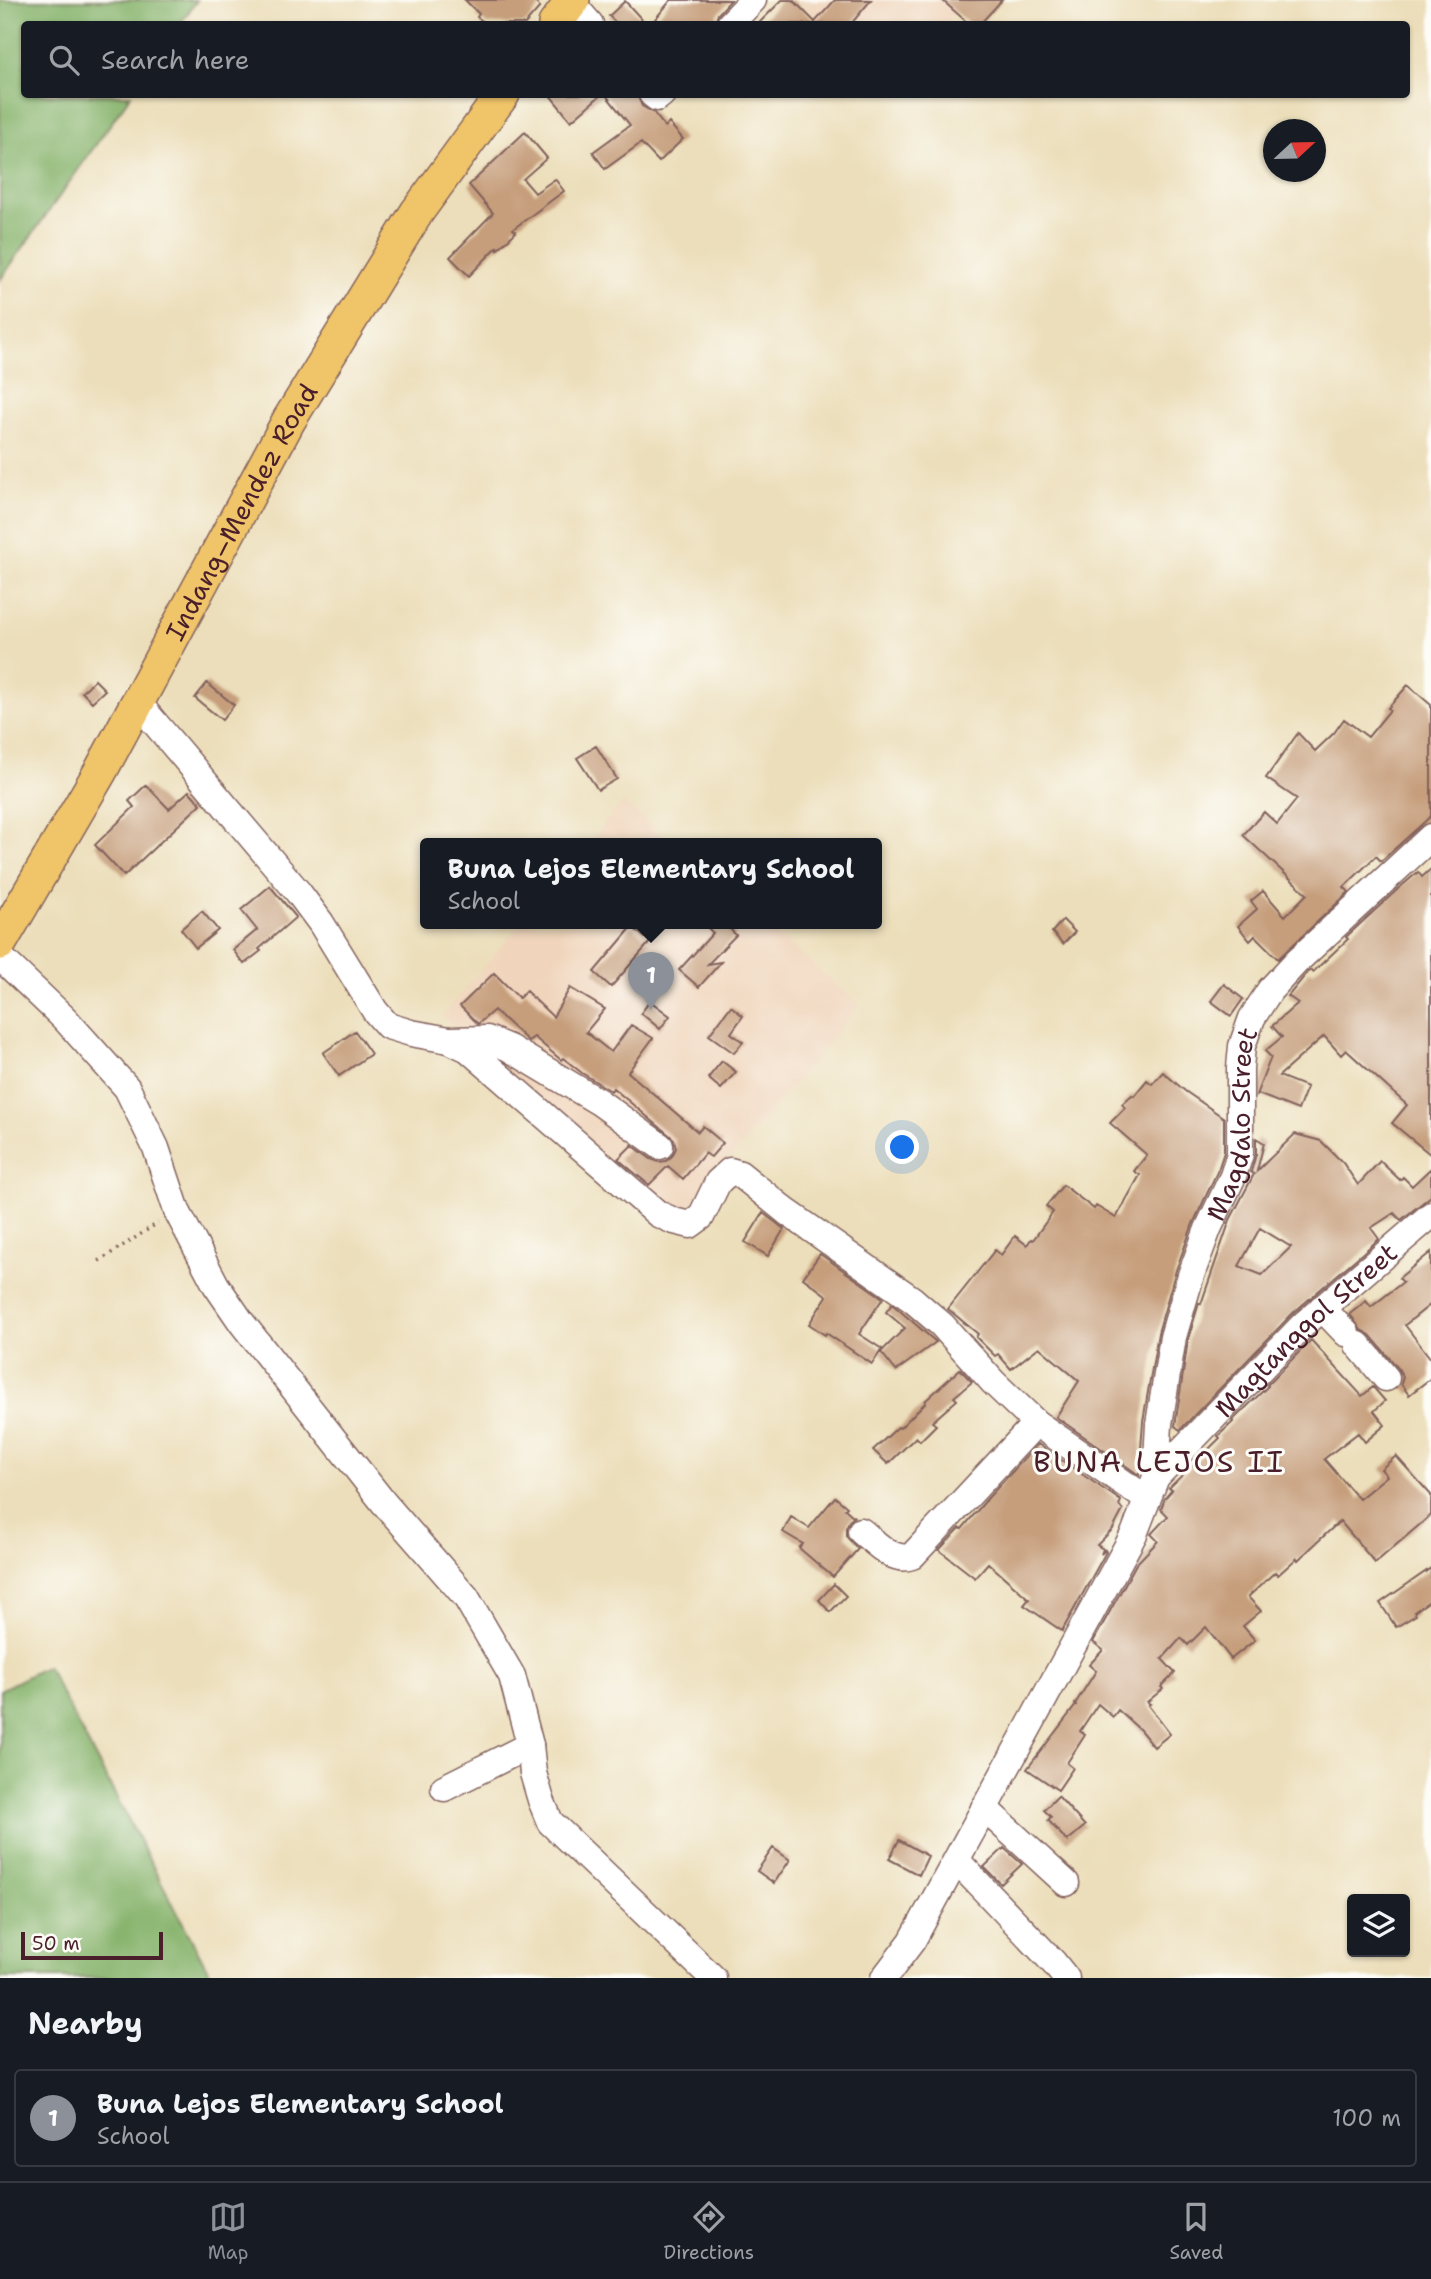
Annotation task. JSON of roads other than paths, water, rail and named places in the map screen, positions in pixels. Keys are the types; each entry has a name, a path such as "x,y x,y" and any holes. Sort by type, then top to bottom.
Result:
{"main road":[{"name":"Indang–Mendez Road","path":"0,943 100,772 289,420 417,212 500,98"}],"street":[{"path":"733,21 753,0"},
{"path":"138,703 298,892 321,923 375,1011 388,1026 449,1040 487,1039 509,1048 599,1102 660,1146"},
{"name":"Magdalo Street","path":"1151,1488 1173,1337 1204,1240 1241,1154 1240,1068 1242,1046 1252,1018 1270,990 1297,961 1431,837"},
{"path":"0,957 65,1019 127,1088 156,1148 177,1211 216,1285 242,1323 384,1503 466,1597 512,1676 530,1745 533,1773 550,1822 713,1978"},
{"path":"449,1040 468,1049 658,1213 674,1221 690,1225 701,1217 719,1182 730,1171 740,1174 787,1212 913,1300 942,1325 993,1382 1036,1423 1151,1488 1133,1534 1111,1577 957,1861 912,1941 884,1978"},
{"name":"Magtanggol Street","path":"1151,1488 1229,1400 1322,1308 1431,1215"},
{"path":"1322,1308 1387,1378"},
{"path":"861,1531 896,1557 903,1560 912,1556 1036,1423"},
{"path":"443,1788 530,1745"},
{"path":"984,1808 1066,1883"},
{"path":"957,1861 1066,1978"}],"place":[{"name":"Buna Lejos Elementary School","path":"651,1010"}],"district":[{"name":"BUNA LEJOS II","path":"1159,1461"}]}
